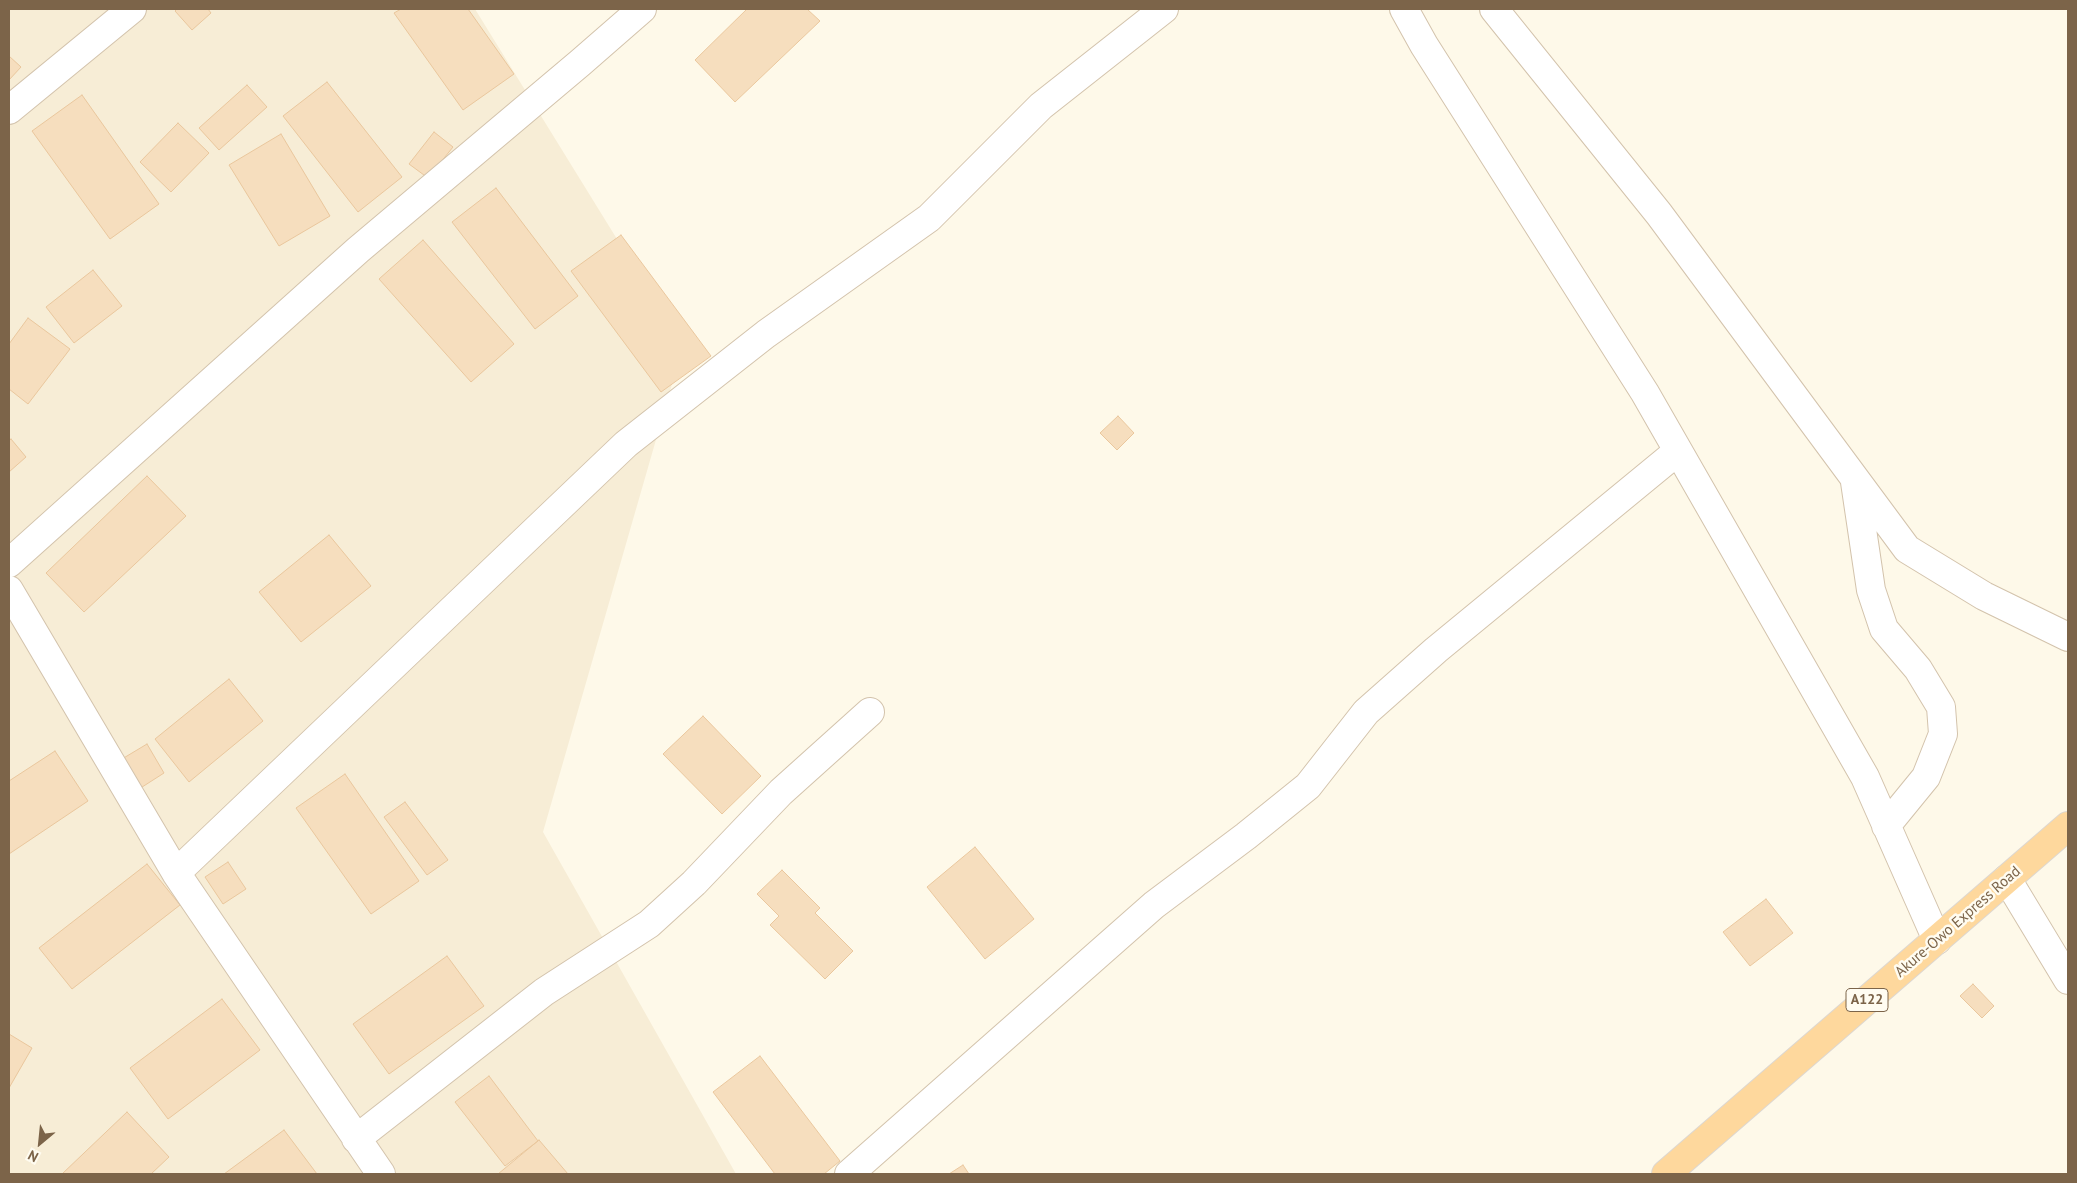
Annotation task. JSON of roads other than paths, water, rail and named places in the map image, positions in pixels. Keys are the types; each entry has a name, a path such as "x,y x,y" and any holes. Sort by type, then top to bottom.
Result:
{"highway":[{"name":"Akure-Owo Express Road","path":"1666,1174 2068,826"}],"street":[{"path":"9,110 132,9"},
{"path":"9,563 358,250 642,9"},
{"path":"176,872 626,444 766,334 929,218 1041,106 1164,9"},
{"path":"1404,9 1424,45 1644,393 1865,777 1937,940"},
{"path":"1494,9 1659,214 1907,549 1984,596 2068,637"},
{"path":"850,1174 1154,905 1246,836 1308,786 1366,712 1436,650 1678,451"},
{"path":"1855,478 1871,590 1884,630 1918,669 1941,707 1943,734 1926,777 1886,826"},
{"path":"9,590 176,872 380,1174"},
{"path":"356,1139 544,992 649,924 694,883 781,792 870,712"},
{"path":"2007,879 2068,980"}]}
